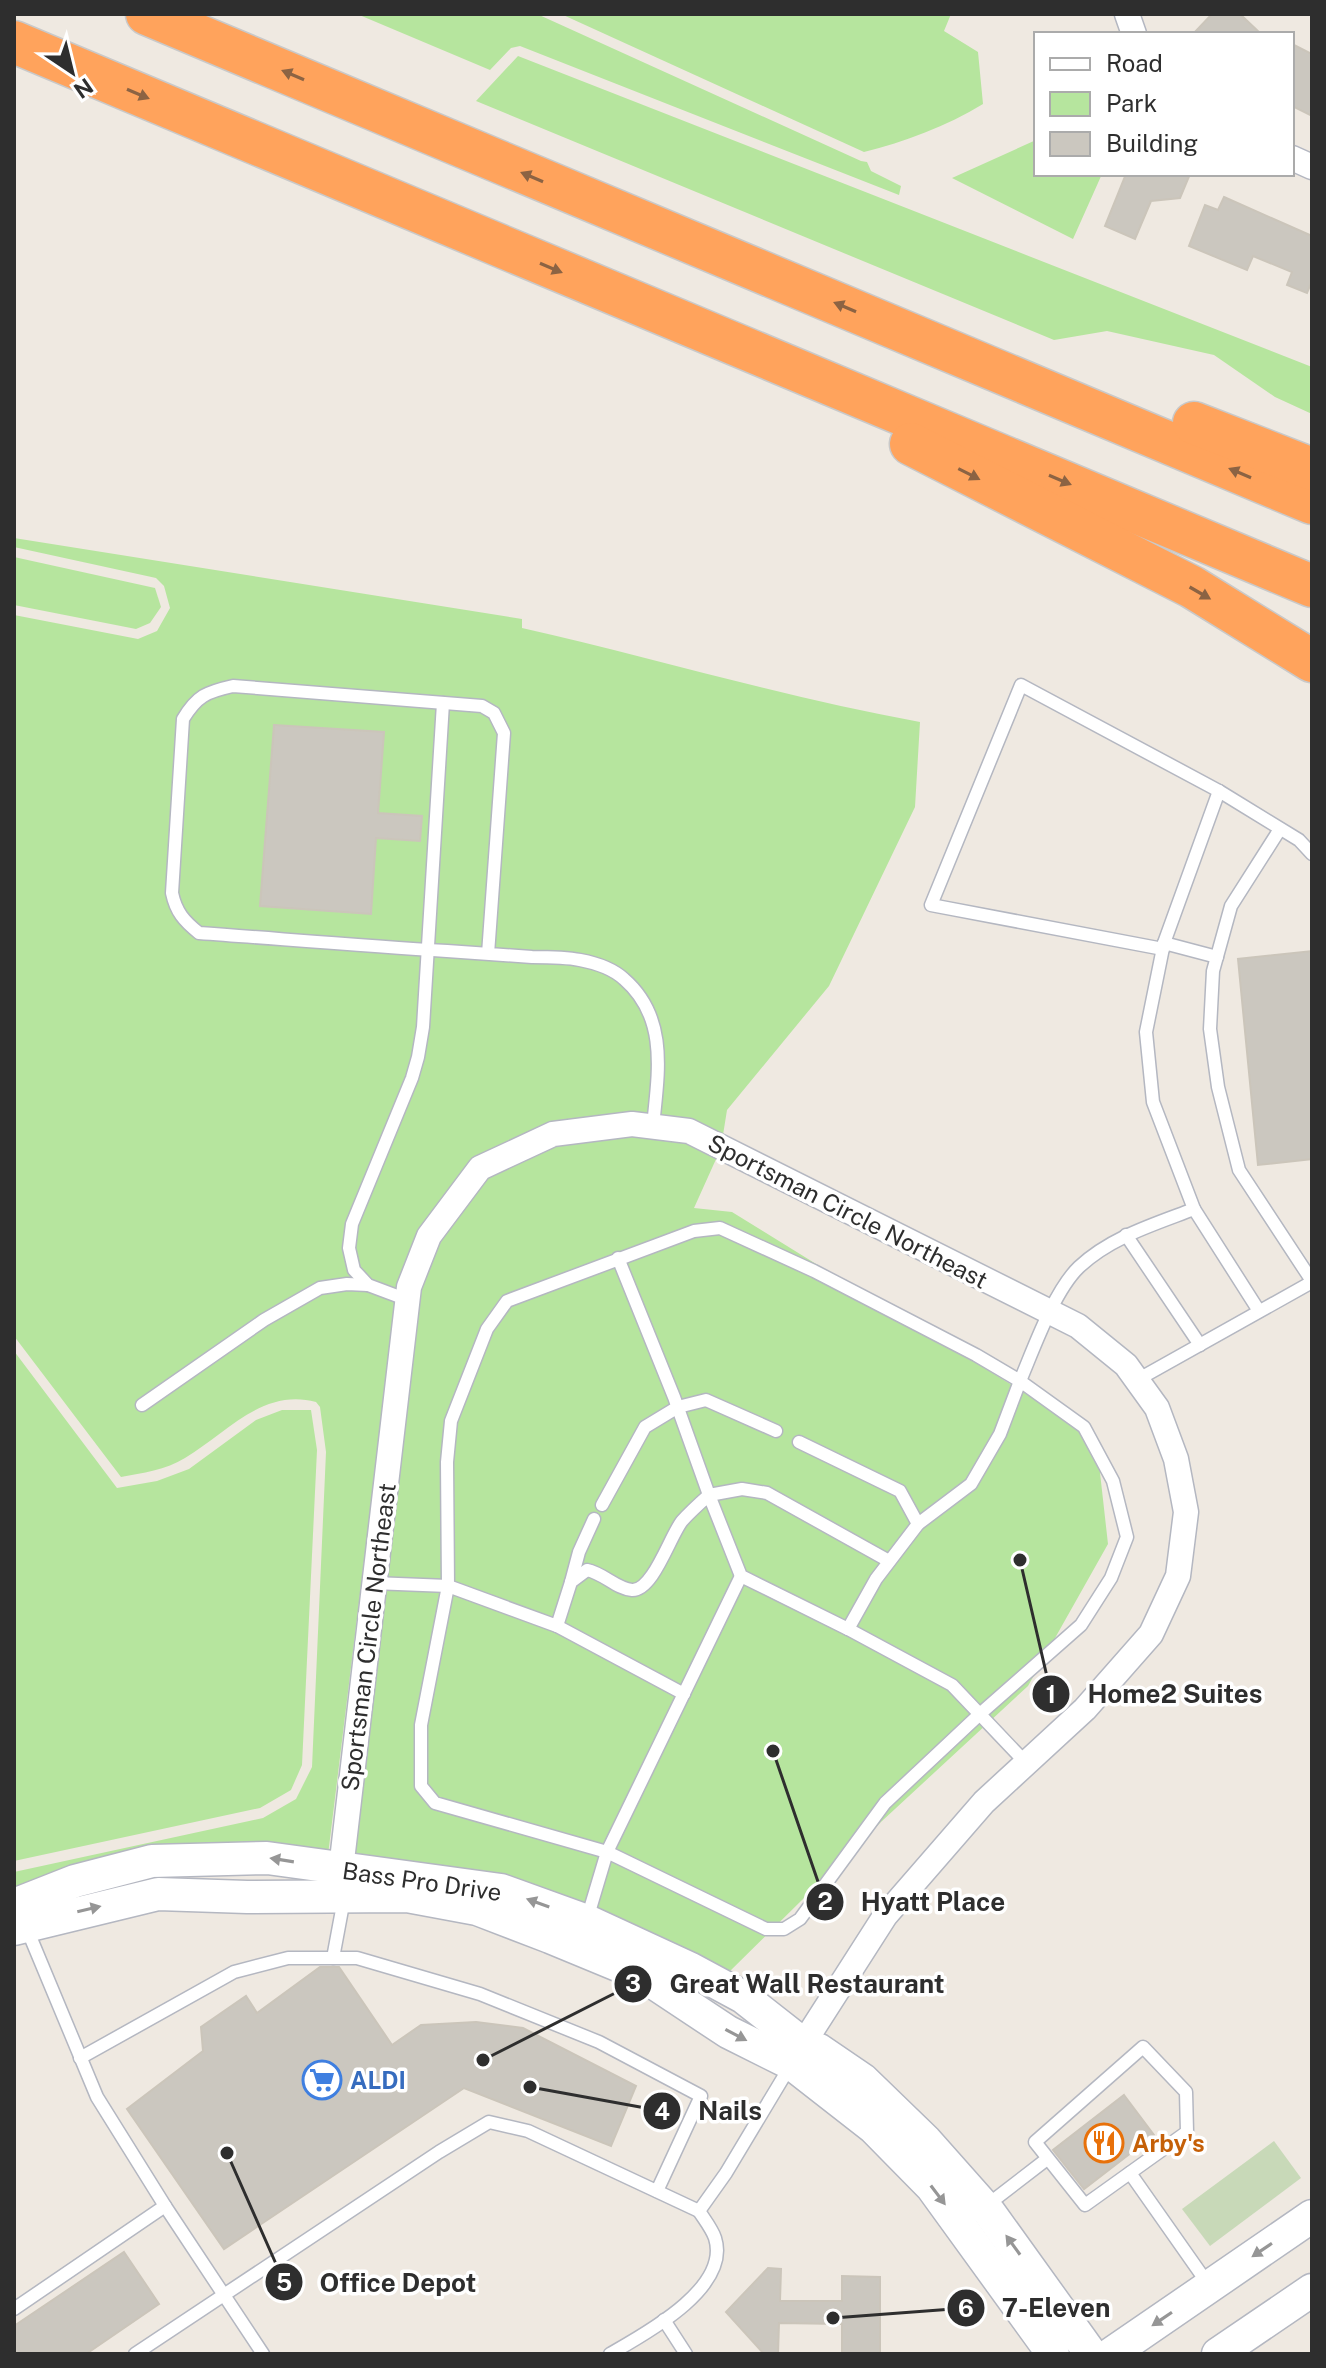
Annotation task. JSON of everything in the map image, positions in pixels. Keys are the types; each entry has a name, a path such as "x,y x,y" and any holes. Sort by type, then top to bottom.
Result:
{"highway":[{"path":"147,14 1312,503"},
{"path":"14,42 1312,586"},
{"path":"917,337 1061,370 1312,469"},
{"path":"781,364 891,434 1192,587 1312,661"}],"street":[{"name":"Sportsman Circle Northeast","path":"342,1883 373,1583 409,1287 429,1236 480,1168 553,1134 632,1124 689,1131 1078,1326 1126,1365 1157,1408 1176,1459 1186,1512 1178,1576 1151,1634 1085,1709 984,1802 885,1916 797,2054"},
{"name":"Bass Pro Drive","path":"17,1916 158,1894 428,1878 501,1890 587,1921 743,1997 932,2187 1053,2354"},
{"name":"Bass Pro Drive","path":"342,1883 477,1909 642,1975 728,2032 797,2054 819,2050 863,2080 926,2141 984,2207 1091,2354"},
{"path":"1111,2354 1312,2216"},
{"path":"1218,2354 1312,2290"}],"lane":[{"path":"1217,957 931,905 1021,685 1219,791 1299,840 1312,854"},
{"path":"488,954 504,733 494,713 482,706 233,686 212,691 194,701 183,719 172,893 175,909 199,933 427,950 488,954 578,959 603,966 623,977 635,989 649,1010 656,1032 659,1053 653,1126"},
{"path":"368,1285 354,1270 349,1248 352,1224 418,1057 443,703"},
{"path":"1219,791 1164,946 1146,1032 1153,1102 1194,1209 1259,1311"},
{"path":"1137,1380 1312,1281 1239,1170 1218,1087 1210,1029 1213,971 1231,906 1280,829"},
{"path":"848,1629 876,1579 918,1524 971,1484 1000,1434 1049,1312 1078,1267 1126,1235 1194,1209"},
{"path":"720,1228 814,1271 1020,1381 1084,1427 1113,1481 1127,1537 1111,1578 1081,1625 885,1803 800,1919 784,1929 766,1929 607,1852 435,1803 421,1786 421,1725 448,1586 447,1462 451,1421 487,1329 507,1301 694,1231 720,1228"},
{"path":"1126,1235 1200,1345"},
{"path":"618,1258 741,1576 952,1685 1026,1763"},
{"path":"142,1405 264,1320 320,1288 368,1285 408,1300"},
{"path":"602,1505 645,1427 678,1407 706,1400 776,1431"},
{"path":"799,1442 900,1491 918,1524"},
{"path":"571,1582 587,1570 599,1572 629,1590 638,1589 651,1577 680,1523 709,1495 742,1489 767,1493 889,1561"},
{"path":"557,1626 579,1552 594,1519"},
{"path":"587,1921 607,1852 741,1576"},
{"path":"373,1583 448,1586 557,1626 684,1694"},
{"path":"333,1958 342,1883"},
{"path":"17,1916 97,2097 263,2354"},
{"path":"80,2058 234,1972 288,1958 357,1958 480,1994 599,2042 701,2096 657,2191"},
{"path":"1143,2047 1186,2092 1187,2132 1085,2205 1047,2159 1035,2142 1143,2047"},
{"path":"699,2211 726,2173 797,2054"},
{"path":"135,2354 489,2122 528,2131 699,2211 715,2239 714,2267 689,2302 610,2354"},
{"path":"984,2207 1047,2159"},
{"path":"1130,2173 1209,2287"},
{"path":"14,2309 165,2206"},
{"path":"664,2320 686,2354"}],"green space":[{"path":"357,14 537,14 867,162 871,171 901,186 899,195 520,46 511,48 490,70"},
{"path":"561,14 951,14 944,31 978,52 983,104 925,132 864,152"},
{"path":"518,56 1312,367 1312,414 1275,397 1214,355 1107,331 1054,340 476,101"},
{"path":"1034,141 1034,176 1101,176 1073,239 952,178"},
{"path":"14,538 522,619 522,628 820,701 920,722 915,807 829,986 727,1110 723,1135 689,1118 632,1112 547,1123 471,1160 420,1228 398,1284 328,1855 14,1891 14,1872 263,1818 296,1799 312,1767 326,1452 320,1407 316,1402 297,1399 279,1401 246,1415 178,1462 121,1477 14,1336 14,615 138,639 157,631 170,608 164,586 156,578 14,547"},
{"path":"14,557 155,588 161,607 150,623 136,629 14,605"},
{"path":"633,1136 687,1142 717,1157 694,1208 732,1212 1096,1437 1108,1544 1028,1686 882,1821 726,1975 351,1858 421,1292 440,1243 488,1178 557,1146"},
{"path":"14,1351 117,1488 157,1481 189,1469 256,1420 282,1410 311,1410 317,1450 302,1765 291,1790 260,1808 14,1861"},
{"path":"1274,2141 1301,2178 1210,2246 1182,2209"}],"building":[{"path":"1212,14 1240,14 1259,32 1195,32"},
{"path":"1294,45 1312,54 1312,116 1294,107"},
{"path":"1125,176 1189,176 1180,198 1151,201 1135,239 1105,226"},
{"path":"1224,197 1312,236 1312,281 1307,293 1287,285 1292,272 1253,256 1247,270 1189,246 1205,205 1218,210"},
{"path":"274,725 384,732 378,813 422,816 420,841 376,838 371,914 260,906"},
{"path":"1312,951 1312,1159 1258,1165 1238,959"},
{"path":"320,1967 339,1967 392,2045 421,2025 476,2022 523,2028 636,2086 611,2146 464,2088 224,2249 127,2109 203,2051 201,2027 246,1996 257,2013"},
{"name":"Arby's","path":"1124,2095 1154,2135 1084,2189 1053,2150"},
{"path":"124,2252 159,2304 86,2354 14,2354 14,2326"},
{"path":"768,2268 781,2269 780,2301 842,2301 842,2276 880,2277 880,2354 842,2354 842,2324 779,2323 778,2354 764,2354 726,2312"}],"place":[{"name":"Home2 Suites","path":"1020,1560"},
{"name":"Hyatt Place","path":"773,1751"},
{"name":"Great Wall Restaurant","path":"483,2060"},
{"name":"ALDI","path":"322,2080"},
{"name":"Nails","path":"530,2087"},
{"name":"Arby's","path":"1104,2143"},
{"name":"Office Depot","path":"227,2153"},
{"name":"7-Eleven","path":"833,2318"}]}
